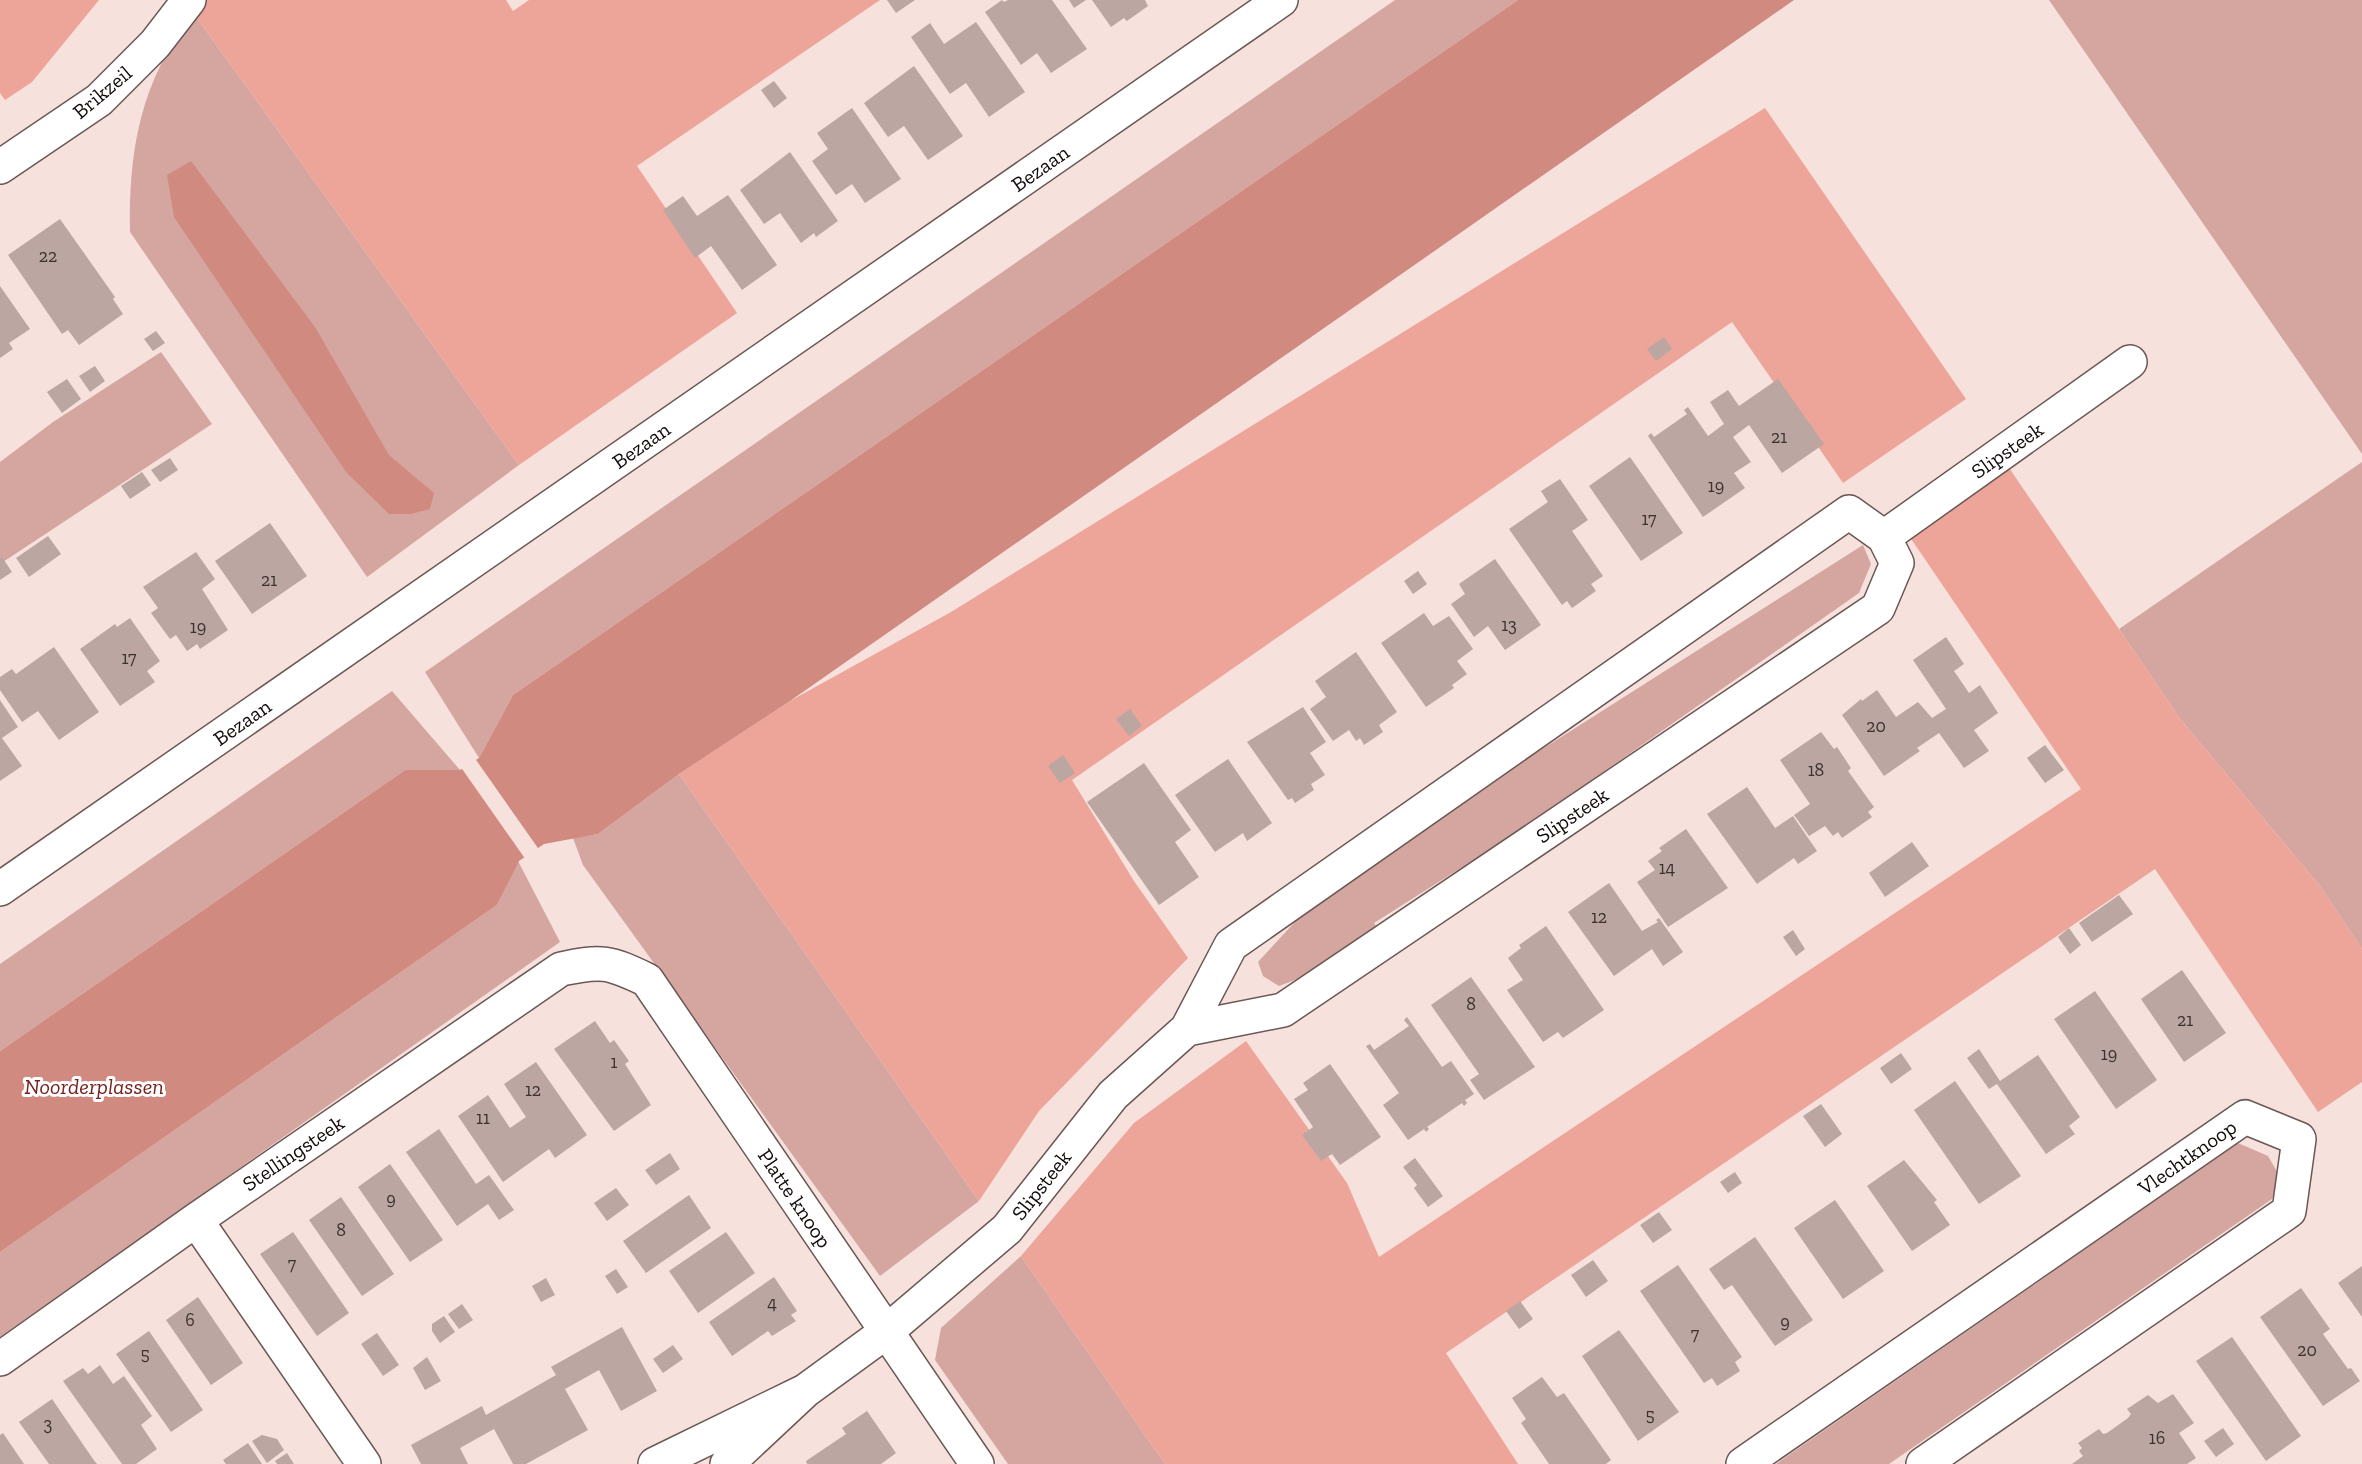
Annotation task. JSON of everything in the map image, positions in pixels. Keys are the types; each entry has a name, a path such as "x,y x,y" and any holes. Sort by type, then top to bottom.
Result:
{"street":[{"name":"Brikzeil","path":"0,167 99,100 155,44 189,0"},
{"name":"Bezaan","path":"0,889 1281,0"},
{"name":"Slipsteek","path":"1884,537 2130,362"},
{"name":"Slipsteek","path":"805,1391 886,1332 1006,1229 1113,1095 1187,1029 1231,945 1849,512 1884,537 1897,563 1878,608 1283,1010 1187,1029"},
{"name":"Stellingsteek","path":"0,1359 196,1220 561,969 592,962"},
{"name":"Platte knoop","path":"592,962 616,965 647,980 977,1464"},
{"name":"Vlechtknoop","path":"1743,1464 2245,1117 2299,1139 2289,1211 1923,1464"},
{"path":"196,1220 364,1464"},
{"path":"655,1464 805,1391"},
{"path":"727,1464 805,1391"}],"shaded area":[{"path":"0,0 99,0 32,82 5,100 0,93"},
{"path":"197,0 506,0 513,11 529,0 880,0 637,166 737,313 519,465 189,7"},
{"path":"1395,0 1518,0 513,695 479,758 425,672"},
{"path":"2049,0 2362,0 2362,454"},
{"path":"189,7 519,465 367,577 130,232 132,168 145,104 154,79"},
{"path":"1765,108 1966,399 1843,483 1732,322 1072,780 1134,881 1188,958 1039,1111 979,1201 679,774 790,701 951,612"},
{"path":"161,352 212,424 0,564 0,462 53,422"},
{"path":"2001,456 2181,720 2320,886 2362,949 2362,1082 2318,1112 2155,869 1446,1353 1518,1464 1165,1464 1021,1256 1134,1123 1246,1041 1347,1183 1379,1257 2081,789 1901,524"},
{"path":"2362,462 2362,949 2320,886 2181,720 2119,629"},
{"path":"1863,545 1871,564 1859,593 1519,831 1374,923 1383,936 1335,965 1279,986 1263,976 1258,962 1315,900 1525,760"},
{"path":"392,691 460,770 405,770 0,1051 0,964"},
{"path":"679,774 979,1201 880,1276 583,865 573,838 598,834"},
{"path":"518,861 560,942 0,1337 0,1252 497,905"},
{"path":"2238,1143 2268,1156 2280,1177 2272,1199 1889,1464 1776,1464"},
{"path":"1021,1256 1165,1464 1008,1464 935,1360 941,1328"}],"water":[{"name":"Noorderplassen","path":"1518,0 1794,0 790,701 679,774 598,834 544,844 519,861 497,905 0,1252 0,1051 405,770 460,770 479,758 513,695"},
{"path":"191,161 315,327 389,455 434,493 430,509 411,514 389,514 346,472 174,217 167,175"}],"pier":[{"path":"474,757 540,851 526,860 460,766"}],"building":[{"path":"887,0 915,0 896,13"},
{"path":"1002,0 1004,2 1008,0 1052,0 1087,49 1051,73 1037,53 1021,65 985,12"},
{"path":"1069,0 1086,0 1074,8"},
{"path":"1092,0 1145,0 1148,6 1127,21 1124,18 1111,27"},
{"path":"976,22 1025,92 989,117 966,83 950,94 911,37 930,23 944,44"},
{"path":"914,66 963,136 928,160 904,126 888,137 864,103"},
{"path":"774,81 787,98 774,108 761,90"},
{"path":"852,108 901,179 865,203 852,184 836,195 812,161 828,149 817,133"},
{"path":"790,152 838,221 816,237 814,233 801,243 780,213 764,224 740,190"},
{"path":"728,195 777,265 742,290 711,246 695,258 663,210 683,196 697,216"},
{"path":"60,219 115,297 113,299 123,314 79,345 68,330 62,334 8,255"},
{"path":"0,286 30,329 9,343 13,349 0,358"},
{"path":"156,331 165,343 153,351 144,339"},
{"path":"1664,337 1672,349 1656,361 1647,349"},
{"path":"95,366 105,381 90,392 79,376"},
{"path":"67,379 81,399 62,413 47,392"},
{"path":"1778,379 1824,444 1782,473 1749,425 1733,437 1751,462 1734,473 1745,488 1703,517 1648,436 1651,433 1654,437 1687,414 1684,410 1688,407 1708,436 1724,424 1710,402 1728,390 1739,406"},
{"path":"1630,457 1683,533 1641,561 1589,486"},
{"path":"170,458 178,470 160,482 151,470"},
{"path":"142,472 151,485 130,499 121,486"},
{"path":"1560,479 1588,520 1572,531 1603,576 1591,584 1596,591 1572,608 1567,601 1562,605 1509,529 1548,502 1541,491"},
{"path":"270,523 307,576 252,614 215,561"},
{"path":"48,536 61,554 29,577 16,558"},
{"path":"196,552 215,579 202,589 228,630 200,649 197,644 187,651 176,635 170,639 151,613 158,608 143,587"},
{"path":"2,557 12,572 0,580 0,558"},
{"path":"1495,559 1541,625 1505,650 1488,626 1474,637 1451,604 1465,594 1459,584"},
{"path":"1418,571 1427,584 1413,594 1404,581"},
{"path":"1424,613 1433,626 1449,616 1473,649 1457,661 1467,674 1452,685 1454,688 1426,707 1381,643"},
{"path":"130,618 160,661 147,671 155,682 120,706 80,649 115,624 117,627"},
{"path":"1946,637 1964,664 1954,671 1969,693 1980,685 1998,713 1974,730 1989,751 1964,768 1939,733 1917,748 1920,751 1884,776 1842,715 1861,699 1862,701 1877,690 1896,717 1918,702 1932,718 1946,709 1913,660"},
{"path":"54,647 99,712 59,740 38,711 22,722 0,690 0,677 12,669 16,674"},
{"path":"1356,652 1397,712 1379,725 1383,732 1364,745 1360,738 1356,741 1349,730 1333,741 1310,709 1326,697 1315,681"},
{"path":"0,700 18,727 2,738 22,766 0,781"},
{"path":"1303,707 1326,742 1310,753 1325,775 1311,784 1314,790 1295,803 1292,798 1288,800 1247,742"},
{"path":"1130,709 1142,726 1129,736 1116,719"},
{"path":"1821,732 1834,749 1837,747 1851,768 1848,771 1874,807 1868,812 1872,817 1842,838 1838,832 1833,836 1825,826 1809,836 1794,815 1810,804 1780,760"},
{"path":"2045,745 2064,770 2045,783 2027,758"},
{"path":"1063,755 1075,773 1060,783 1048,766"},
{"path":"1228,759 1272,823 1247,841 1243,833 1215,852 1175,795"},
{"path":"1144,763 1191,830 1175,842 1199,877 1159,905 1087,802"},
{"path":"1747,787 1775,828 1793,816 1817,851 1798,864 1794,858 1757,884 1707,814"},
{"path":"1686,829 1728,888 1668,927 1637,882 1655,870 1648,861 1662,851 1659,848"},
{"path":"1912,842 1929,866 1885,897 1869,873"},
{"path":"1609,883 1642,931 1658,922 1656,920 1659,918 1683,952 1663,966 1652,949 1614,976 1568,912"},
{"path":"2119,895 2133,914 2092,942 2079,923"},
{"path":"1546,926 1604,1010 1563,1038 1558,1032 1543,1042 1507,990 1523,980 1508,958 1521,948 1519,945"},
{"path":"2069,928 2081,945 2070,954 2058,937"},
{"path":"1793,930 1805,949 1796,956 1783,937"},
{"path":"2182,970 2226,1033 2184,1062 2141,999"},
{"path":"1471,977 1535,1067 1484,1100 1470,1080 1479,1074 1431,1005"},
{"path":"2095,991 2157,1080 2116,1109 2054,1019"},
{"path":"1407,1017 1442,1067 1451,1061 1474,1094 1465,1100 1467,1103 1464,1106 1462,1103 1427,1127 1429,1129 1426,1132 1424,1129 1408,1140 1383,1105 1399,1093 1366,1046 1370,1044 1374,1050 1409,1026 1404,1020"},
{"path":"595,1021 610,1043 614,1040 629,1061 625,1064 651,1105 614,1131 554,1049"},
{"path":"1979,1049 2000,1081 2038,1055 2080,1117 2069,1126 2075,1134 2046,1154 1997,1084 1989,1089 1967,1058"},
{"path":"1901,1053 1912,1069 1891,1084 1880,1068"},
{"path":"536,1062 587,1135 555,1158 549,1149 503,1182 458,1116 488,1095 510,1128 526,1117 504,1084"},
{"path":"1330,1064 1381,1137 1340,1165 1332,1154 1321,1161 1302,1135 1313,1127 1294,1099 1308,1090 1303,1083"},
{"path":"1955,1081 2021,1176 1979,1204 1914,1110"},
{"path":"1821,1104 1842,1134 1825,1147 1803,1116"},
{"path":"439,1129 476,1184 489,1175 514,1210 499,1220 488,1204 457,1226 406,1152"},
{"path":"670,1153 680,1169 656,1185 645,1170"},
{"path":"1415,1158 1443,1196 1428,1207 1414,1188 1417,1185 1403,1167"},
{"path":"1904,1160 1937,1200 1934,1202 1950,1225 1912,1251 1867,1186"},
{"path":"390,1164 443,1240 410,1262 358,1187"},
{"path":"1735,1172 1742,1183 1728,1193 1720,1182"},
{"path":"616,1188 629,1205 607,1221 594,1203"},
{"path":"689,1195 711,1228 646,1273 623,1241"},
{"path":"341,1197 394,1274 362,1296 309,1220"},
{"path":"1835,1200 1884,1271 1843,1299 1794,1228"},
{"path":"1659,1212 1672,1230 1653,1243 1640,1225"},
{"path":"293,1232 349,1313 317,1336 260,1254"},
{"path":"726,1232 755,1273 698,1313 669,1271"},
{"path":"1755,1237 1813,1320 1775,1346 1732,1285 1724,1290 1709,1269"},
{"path":"1593,1260 1608,1281 1586,1297 1571,1275"},
{"path":"1678,1265 1742,1357 1735,1362 1740,1371 1717,1386 1712,1378 1704,1383 1640,1291"},
{"path":"2362,1266 2362,1317 2338,1283"},
{"path":"616,1269 628,1287 617,1294 605,1276"},
{"path":"774,1277 797,1311 791,1315 796,1321 772,1336 768,1331 732,1356 709,1322"},
{"path":"546,1278 555,1295 541,1302 532,1286"},
{"path":"2301,1288 2330,1329 2323,1334 2348,1369 2351,1368 2360,1381 2323,1406 2260,1317"},
{"path":"198,1297 243,1363 211,1385 166,1320"},
{"path":"1520,1301 1533,1319 1519,1329 1506,1311"},
{"path":"462,1304 473,1320 459,1329 448,1314"},
{"path":"444,1316 455,1332 440,1343 432,1331 432,1324"},
{"path":"622,1327 657,1391 621,1411 599,1370 565,1389 588,1430 526,1464 513,1464 494,1429 460,1448 468,1464 421,1464 411,1445 482,1406 486,1415 556,1375 551,1367"},
{"path":"1619,1330 1679,1412 1638,1441 1582,1356"},
{"path":"149,1331 203,1410 171,1432 116,1354"},
{"path":"377,1333 399,1365 383,1376 361,1344"},
{"path":"2232,1337 2301,1436 2266,1461 2196,1361"},
{"path":"673,1345 683,1359 663,1373 653,1359"},
{"path":"427,1357 441,1381 425,1390 413,1368"},
{"path":"100,1365 113,1384 124,1376 152,1416 141,1425 157,1449 136,1464 122,1464 63,1381 83,1368 88,1374"},
{"path":"1542,1377 1557,1397 1564,1393 1611,1460 1606,1464 1549,1464 1521,1423 1526,1419 1512,1398"},
{"path":"2173,1394 2194,1423 2179,1433 2196,1458 2187,1464 2072,1464 2083,1456 2079,1451 2082,1448 2078,1443 2099,1429 2103,1434 2107,1433 2128,1418 2131,1414 2127,1409 2148,1395 2158,1403"},
{"path":"52,1399 97,1464 49,1464 19,1422"},
{"path":"867,1411 896,1453 881,1464 807,1464 806,1461 846,1434 842,1428"},
{"path":"2223,1428 2234,1444 2216,1457 2204,1441"},
{"path":"3,1433 24,1464 0,1464 0,1435"},
{"path":"262,1435 277,1439 284,1450 267,1463 252,1441"},
{"path":"248,1443 262,1464 226,1464 223,1460"},
{"path":"287,1453 294,1464 277,1464 275,1461"}]}
